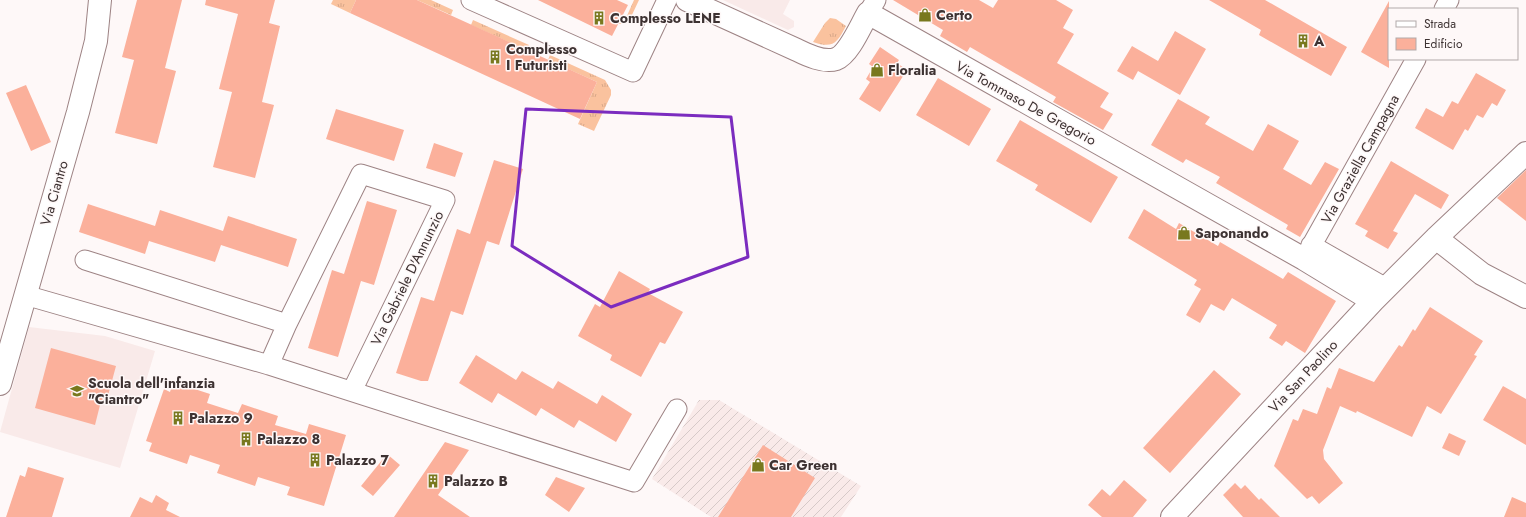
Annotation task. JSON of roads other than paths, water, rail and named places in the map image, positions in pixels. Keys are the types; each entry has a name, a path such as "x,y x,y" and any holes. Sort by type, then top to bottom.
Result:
{"street":[{"name":"Via Ciantro","path":"0,384 78,112 96,41 100,0"},
{"path":"471,0 633,72 667,0"},
{"name":"Via Tommaso De Gregorio","path":"687,0 810,56 825,60 836,59 848,48 872,7 1307,252 1379,295"},
{"name":"Via Graziella Campagna","path":"1307,252 1415,60"},
{"name":"Via San Paolino","path":"1172,517 1379,295 1436,238 1526,153"},
{"name":"Via Gabriele D'Annunzio","path":"269,365 287,324 361,174 445,200 352,391"},
{"path":"1436,238 1482,274 1526,297"},
{"path":"85,260 287,324"},
{"path":"25,295 269,365 634,482 677,410"}],"place":[{"name":"Certo","path":"925,15"},
{"name":"Complesso LENE","path":"599,18"},
{"name":"A","path":"1303,41"},
{"name":"Complesso I Futuristi","path":"495,57"},
{"name":"Floralia","path":"877,70"},
{"name":"Saponando","path":"1184,233"},
{"name":"Scuola dell'infanzia \"Ciantro\"","path":"77,391"},
{"name":"Palazzo 9","path":"178,418"},
{"name":"Palazzo 8","path":"246,439"},
{"name":"Palazzo 7","path":"315,460"},
{"name":"Car Green","path":"758,465"},
{"name":"Palazzo B","path":"433,481"}]}
